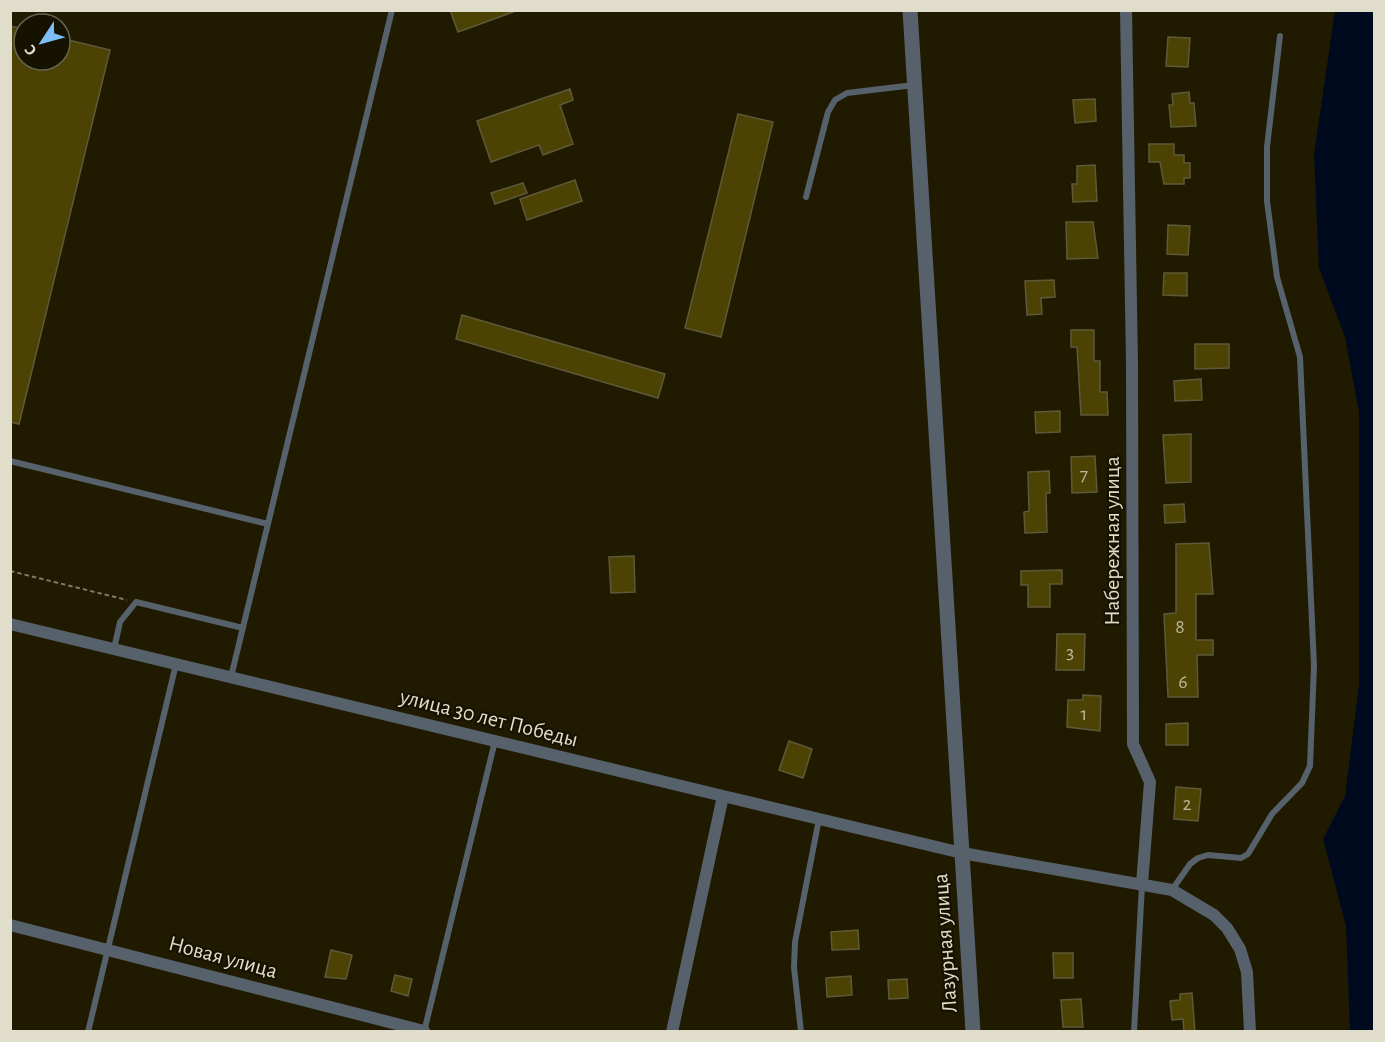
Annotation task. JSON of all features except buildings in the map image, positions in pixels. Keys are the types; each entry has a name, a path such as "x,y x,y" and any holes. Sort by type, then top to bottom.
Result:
{"street":[{"name":"Лазурная улица","path":"910,10 973,1032"},
{"name":"Набережная улица","path":"1126,10 1132,364 1133,744 1150,782 1142,884"},
{"name":"улица 30 лет Победы","path":"10,624 962,853"},
{"path":"672,1032 723,796"},
{"path":"962,853 1172,890 1214,915 1227,928 1240,949 1247,972 1250,1032"},
{"name":"Новая улица","path":"10,926 109,949 424,1031"}],"lane":[{"path":"231,677 392,10"},
{"path":"1172,890 1190,864 1198,858 1208,855 1241,858 1248,854 1272,814 1302,783 1310,765 1314,666 1300,357 1277,277 1267,201 1267,147 1280,36"},
{"path":"806,197 828,112 835,100 847,93 915,85"},
{"path":"10,461 268,524"},
{"path":"114,649 120,622 136,602 243,628"},
{"path":"88,1032 176,664"},
{"path":"424,1031 495,741"},
{"path":"801,1032 794,967 795,942 819,819"},
{"path":"1134,1032 1142,884"}],"path":[{"path":"10,571 136,602"}],"water":[{"path":"1335,11 1374,11 1374,1032 1350,1031 1346,926 1323,839 1345,796 1359,686 1359,412 1345,337 1319,268 1314,154"}]}
